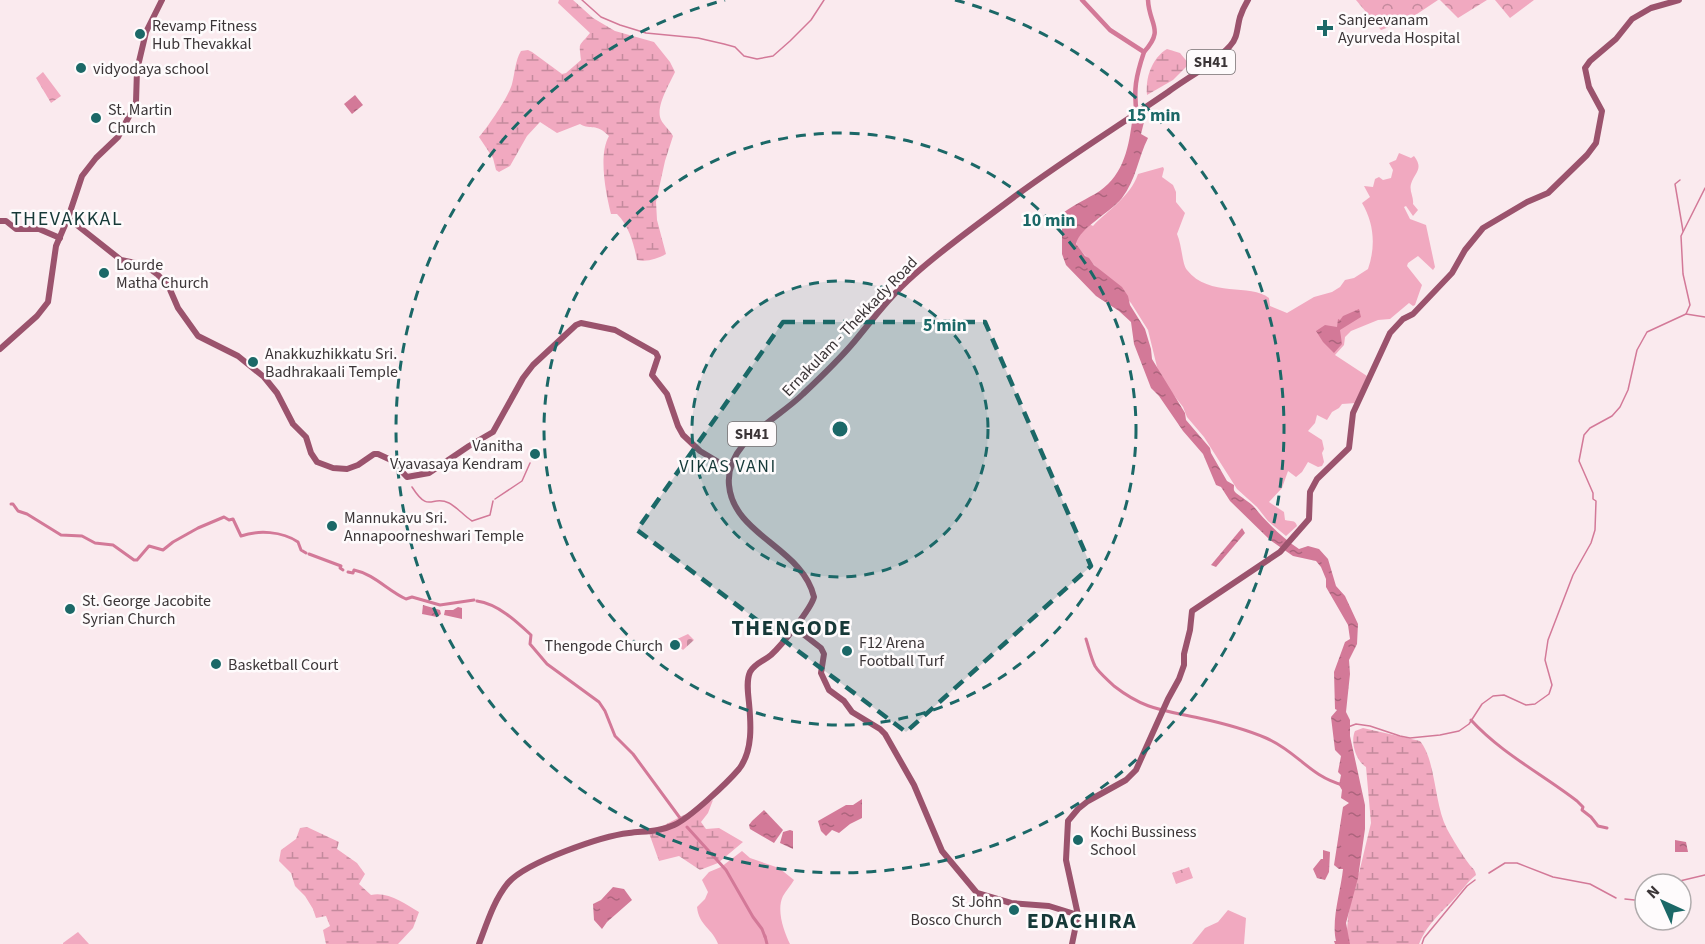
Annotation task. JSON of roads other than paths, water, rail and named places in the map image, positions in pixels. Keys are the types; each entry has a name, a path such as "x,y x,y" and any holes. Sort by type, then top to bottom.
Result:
{"main road":[{"path":"0,349 48,302 53,262 82,176 96,158 118,137 133,109 136,102 137,70 146,32 162,0"},
{"name":"Ernakulam - Thekkady Road","path":"730,469 752,433 790,407 833,365 914,275 1016,196 1232,45 1238,32 1240,16 1248,0"},
{"path":"1072,944 1078,915 1066,860 1069,821 1078,809 1126,780 1136,770 1179,680 1184,665 1192,611 1280,552 1309,519 1310,492 1317,479 1349,448 1353,413 1390,333 1403,319 1413,314 1452,273 1465,250 1483,228 1527,202 1548,194 1587,155 1596,143 1602,111 1589,87 1585,68 1616,39 1632,19 1651,8 1679,0"},
{"path":"68,218 121,260 145,265 157,274 168,285 178,309 198,336 238,356 264,377 277,393 293,424 306,437 311,453 317,462 333,468 347,469 378,454 391,460 406,477 429,474 493,432 528,371 576,325 581,323 615,330 656,352 658,357 652,375 667,394 681,432 700,451 730,469"},
{"path":"0,220 6,221 16,229 39,230 60,238"},
{"name":"SH41","path":"479,944 496,901 512,880 545,860 592,842 628,833 657,831 673,826 685,819 739,769 749,748 750,717 747,690 750,671 756,663 771,655 812,605 814,597 812,587 800,567 758,531 733,504 728,484 730,469"},
{"path":"794,627 821,648 824,654 821,674 830,690 844,701 852,712 885,734 914,785 942,851 977,893 1011,903 1049,906 1078,915"}],"water":[{"path":"355,95 363,105 352,114 344,104"},
{"path":"1147,110 1141,134 1148,138 1131,184 1116,204 1083,232 1076,244 1094,265 1122,287 1128,296 1130,305 1145,329 1152,359 1185,413 1186,420 1210,448 1227,481 1234,485 1235,492 1299,549 1308,546 1319,549 1328,559 1336,586 1345,596 1358,624 1357,644 1349,660 1350,674 1346,712 1350,720 1350,736 1365,805 1365,829 1358,878 1346,923 1350,944 1335,944 1334,941 1336,941 1335,915 1343,869 1334,865 1343,807 1349,803 1341,798 1342,790 1339,785 1341,775 1338,772 1341,756 1335,750 1331,717 1337,710 1335,709 1334,672 1345,642 1350,639 1348,625 1326,587 1326,579 1316,561 1293,556 1270,540 1230,501 1221,487 1216,485 1203,454 1151,388 1134,344 1131,322 1096,296 1066,265 1062,254 1062,225 1059,216 1104,188 1112,180 1126,154 1132,122"},
{"path":"1359,309 1361,317 1340,330 1342,344 1334,353 1316,331 1325,325 1337,327 1338,319"},
{"path":"1242,528 1245,533 1216,567 1211,565"},
{"path":"423,605 440,610 441,614 437,617 422,614"},
{"path":"462,608 462,619 444,615 445,610"},
{"path":"862,799 862,818 839,833 832,830 826,836 821,831 818,821"},
{"path":"764,810 783,830 774,843 750,829 749,825"},
{"path":"793,831 793,849 780,843 783,832"},
{"path":"1675,840 1686,842 1688,852 1675,852"},
{"path":"1323,850 1330,852 1329,872 1325,880 1317,878 1313,869 1323,859"},
{"path":"613,887 624,889 632,900 602,929 594,920 593,904 601,900"}],"waterway":[{"path":"582,0 601,17 620,25 646,33 698,38 724,44 735,47 744,56 757,59 773,56 811,20 824,0"},
{"path":"1082,0 1110,30 1144,52 1136,83 1137,115"},
{"path":"1144,52 1154,38 1155,32 1148,0"},
{"path":"1680,180 1675,184 1683,231"},
{"path":"1348,727 1356,724 1370,726 1410,738 1440,735 1459,731 1469,724 1482,704 1493,696 1504,695 1526,705 1535,704 1549,694 1552,685 1545,660 1548,640 1573,575 1591,543 1595,530 1596,501 1593,499 1593,493 1579,461 1584,435 1590,428 1612,416 1620,407 1628,390 1637,350 1647,332 1686,314 1690,305 1683,274 1681,236 1705,188"},
{"path":"1686,314 1705,317"},
{"path":"495,499 522,481 530,463"},
{"path":"412,487 423,500 449,503 472,521 490,515 493,501"},
{"path":"11,504 18,511 61,535 82,536 95,543 113,545 134,560 137,560 149,546 163,550 198,528 224,517 229,520 233,519 241,536 262,532 285,536 298,542 301,550 306,553"},
{"path":"309,554 341,566 343,570"},
{"path":"348,572 353,573 354,570 368,575 406,599 412,597 440,605 474,600"},
{"path":"477,601 499,609 513,619 531,635 530,644 547,664 599,702 615,736 633,754 680,818"},
{"path":"1086,639 1099,671 1114,686 1135,700 1155,708 1225,724 1266,738 1277,743 1321,776 1343,785"},
{"path":"1471,720 1508,753 1577,801 1583,807 1582,810 1598,826 1607,828"},
{"path":"687,827 726,870 765,937"},
{"path":"1489,873 1505,863 1517,863 1553,877 1590,884 1616,898"},
{"path":"1693,878 1705,875"},
{"path":"1422,944 1424,938 1467,886 1475,880"},
{"path":"1625,899 1633,900"},
{"path":"765,936 767,944"}],"place":[{"name":"Sanjeevanam Ayurveda Hospital","path":"1325,28"},
{"name":"Revamp Fitness Hub Thevakkal","path":"140,34"},
{"name":"vidyodaya school","path":"81,68"},
{"name":"St. Martin Church","path":"96,118"},
{"name":"Lourde Matha Church","path":"104,273"},
{"name":"Anakkuzhikkatu Sri. Badhrakaali Temple","path":"253,362"},
{"name":"Vanitha Vyavasaya Kendram","path":"535,454"},
{"name":"Mannukavu Sri. Annapoorneshwari Temple","path":"332,526"},
{"name":"St. George Jacobite Syrian Church","path":"70,609"},
{"name":"Thengode Church","path":"675,645"},
{"name":"F12 Arena Football Turf","path":"847,651"},
{"name":"Basketball Court","path":"216,664"},
{"name":"Kochi Bussiness School","path":"1078,840"},
{"name":"St John Bosco Church","path":"1014,910"}],"district":[{"name":"THEVAKKAL","path":"67,218"},
{"name":"VIKAS VANI","path":"728,466"},
{"name":"THENGODE","path":"792,627"},
{"name":"EDACHIRA","path":"1082,920"}]}
